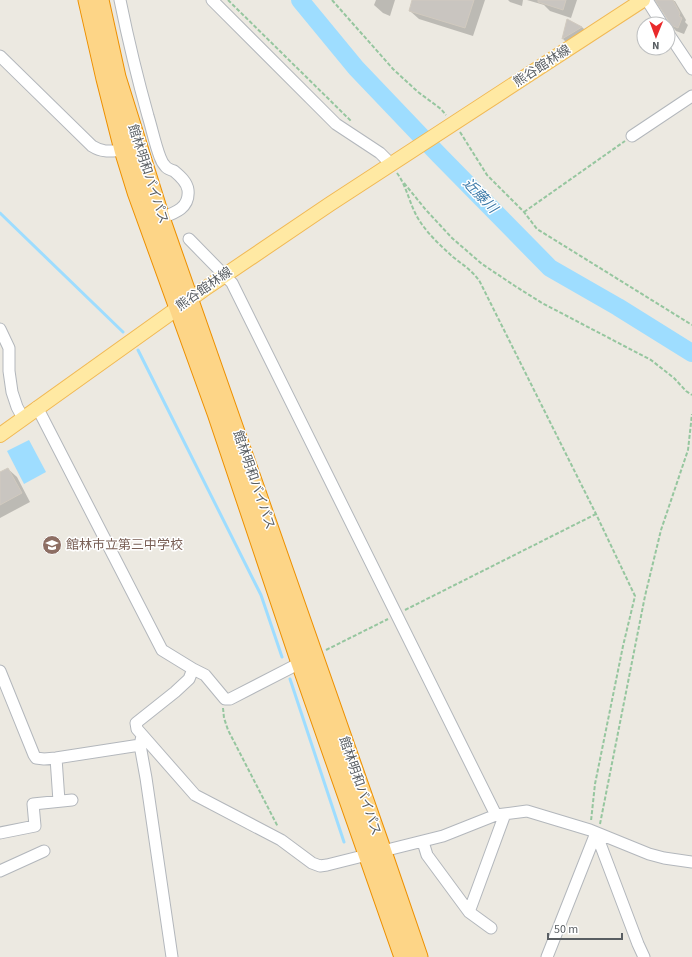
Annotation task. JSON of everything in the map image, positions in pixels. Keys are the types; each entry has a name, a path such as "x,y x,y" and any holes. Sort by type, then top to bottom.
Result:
{"highway":[{"name":"館林明和バイパス","path":"87,0 123,150 136,192 184,304"},
{"name":"館林明和バイパス","path":"100,0 117,77 161,218 184,304 216,413 376,853 419,957"},
{"name":"館林明和バイパス","path":"376,853 403,957"}],"main road":[{"name":"熊谷館林線","path":"0,435 225,275 390,164 643,0"}],"street":[{"path":"120,0 128,40 159,154 166,168 174,172 186,182 188,189 186,202 182,208 175,213 161,218"},
{"path":"212,0 336,124 380,152 390,164"},
{"path":"647,0 657,16"},
{"path":"676,45 692,69"},
{"path":"0,56 92,146 106,152 123,150"},
{"path":"632,136 692,96"},
{"path":"189,240 232,283 397,614 500,814 469,912"},
{"path":"0,329 10,348 9,371 12,392 17,408 23,418"},
{"path":"38,408 160,645 167,653 192,669 205,675 225,699 230,699 307,660"},
{"path":"172,957 141,740 136,723 189,679 192,669"},
{"path":"0,671 34,755 39,759 56,758 141,740"},
{"path":"141,740 195,795 281,840 312,863 320,866 423,842 500,814 527,811 593,832 648,854 692,862"},
{"path":"56,758 59,801"},
{"path":"0,833 35,826 33,804 72,800"},
{"path":"547,957 593,832"},
{"path":"593,832 644,957"},
{"path":"423,842 427,855 469,912 490,928"},
{"path":"0,871 44,850"}],"path":[{"path":"228,0 355,125"},
{"path":"332,0 393,69 418,92 441,109 460,132 487,175 524,212 537,229 692,325"},
{"path":"524,212 632,136"},
{"path":"390,164 426,210 452,238 482,264 542,303 651,360 674,378 686,391 692,395"},
{"path":"404,182 412,208 421,224 451,255 474,274 480,282 596,514 635,596 623,646 595,784 593,832"},
{"path":"593,832 599,825 645,596 661,530 688,450 692,414"},
{"path":"307,660 596,514"},
{"path":"225,699 223,710 228,730 278,826 281,840"}],"water":[{"path":"29,440 46,472 24,484 7,451"}],"building":[{"path":"412,0 474,0 465,28 409,11"},
{"path":"538,0 566,0 563,10 538,2"},
{"path":"655,0 673,0 680,13 679,16 682,18 678,28 676,27 676,16 665,16"},
{"path":"567,19 582,27 562,39"},
{"path":"8,468 22,493 0,505 0,472"}],"waterway":[{"name":"近藤川","path":"300,0 356,68 550,268 618,307 692,353"},
{"path":"0,213 123,332"},
{"path":"138,350 261,595 282,657"},
{"path":"290,679 344,842"}],"place":[{"name":"館林市立第三中学校","path":"52,545"}]}
